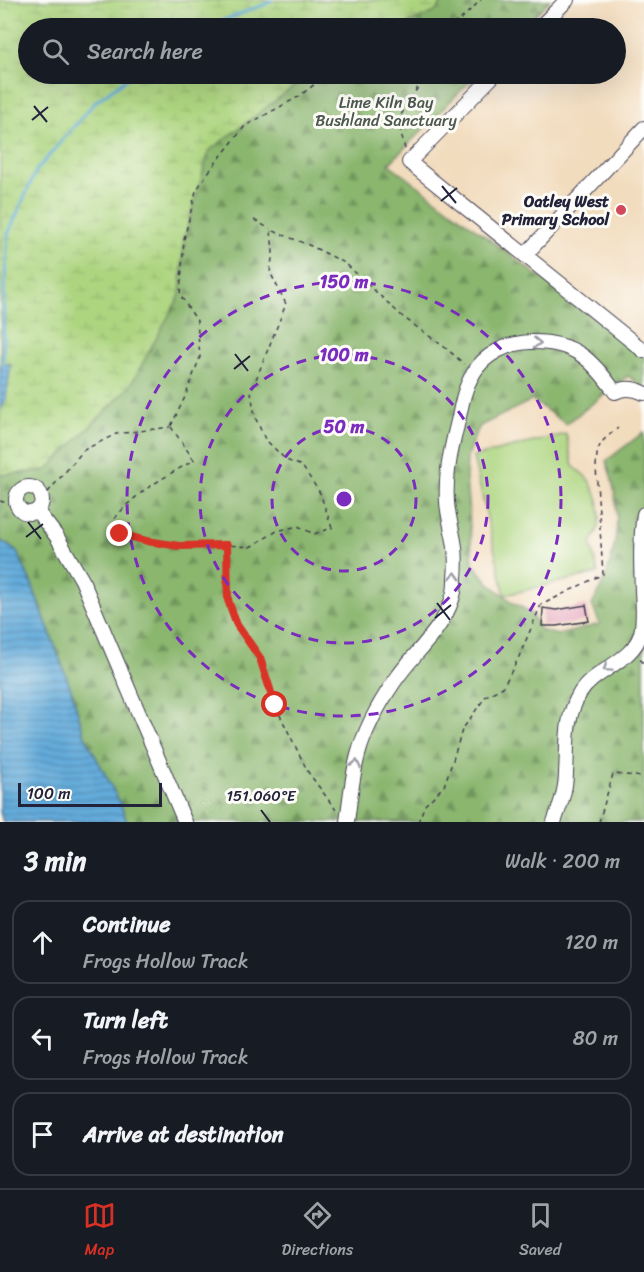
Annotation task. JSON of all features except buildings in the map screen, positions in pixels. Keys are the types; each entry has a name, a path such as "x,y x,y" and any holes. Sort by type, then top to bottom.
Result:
{"street":[{"path":"549,18 567,0"},
{"path":"485,84 409,162 644,351"},
{"path":"525,255 644,128"},
{"path":"343,818 367,731 394,682 440,624 454,592 455,549 447,504 448,470 451,447 464,394 473,373 483,361 505,347 541,343 564,346 574,350 600,372 615,392 624,388 641,387"},
{"path":"39,505 27,513 17,503 20,491 32,488 39,492 39,505 82,580 185,822"},
{"path":"554,822 564,791 568,723 575,704 589,682 628,653 637,642 641,632 643,612 641,547 644,514"}],"path":[{"path":"462,18 481,0"},
{"path":"171,426 200,357 196,321 180,295 184,239 196,191 245,126 298,97 315,84"},
{"path":"409,162 398,120 420,84"},
{"path":"254,220 345,263 402,317 447,349 473,373"},
{"path":"171,426 194,460 160,479 122,508 113,521 120,534 179,546 227,545 250,548 277,531 298,526 314,534 332,528 320,493 302,466 286,460 265,439 255,417 251,392 286,304 270,272 273,252 271,230"},
{"path":"39,505 84,450 116,434 171,426"},
{"path":"418,822 425,805 444,786 462,730 486,696 503,687 518,659 541,605 603,574 597,451 603,440 618,428"},
{"path":"0,501 18,506"},
{"path":"227,545 228,600 237,625 260,658 275,705 308,772 343,818"},
{"path":"599,822 613,774 644,778"}],"green space":[{"path":"0,0 444,0 435,12 421,18 18,18 18,84 297,84 209,151 184,239 180,295 130,386 47,470 0,475 0,412 6,398 3,367 0,370"},
{"path":"444,0 550,0 532,18 421,18 435,12"},
{"name":"Lime Kiln Bay Bushland Sanctuary","path":"297,84 467,84 389,164 644,355 644,388 628,376 566,424 532,400 480,426 467,457 466,478 473,564 491,585 515,604 530,612 540,630 558,635 600,624 592,605 608,570 616,534 617,516 612,480 606,461 644,432 644,822 127,822 120,803 84,734 67,679 31,582 17,552 0,540 0,475 47,470 130,386 180,295 184,239 209,151"},
{"path":"566,434 573,466 590,482 598,499 599,526 591,544 598,573 505,595 473,457"}],"water":[{"path":"11,364 6,398 0,412 0,372 2,365"},
{"path":"0,540 17,552 31,582 71,689 84,734 120,803 127,822 3,822 0,812"}],"waterway":[{"path":"229,18 272,0"},
{"path":"3,367 8,234 36,171 95,102 119,84"}],"place":[{"name":"Oatley West Primary School","path":"621,210"}],"route":[{"path":"120,534 179,546 227,545 228,600 237,625 260,658 275,705"}]}
